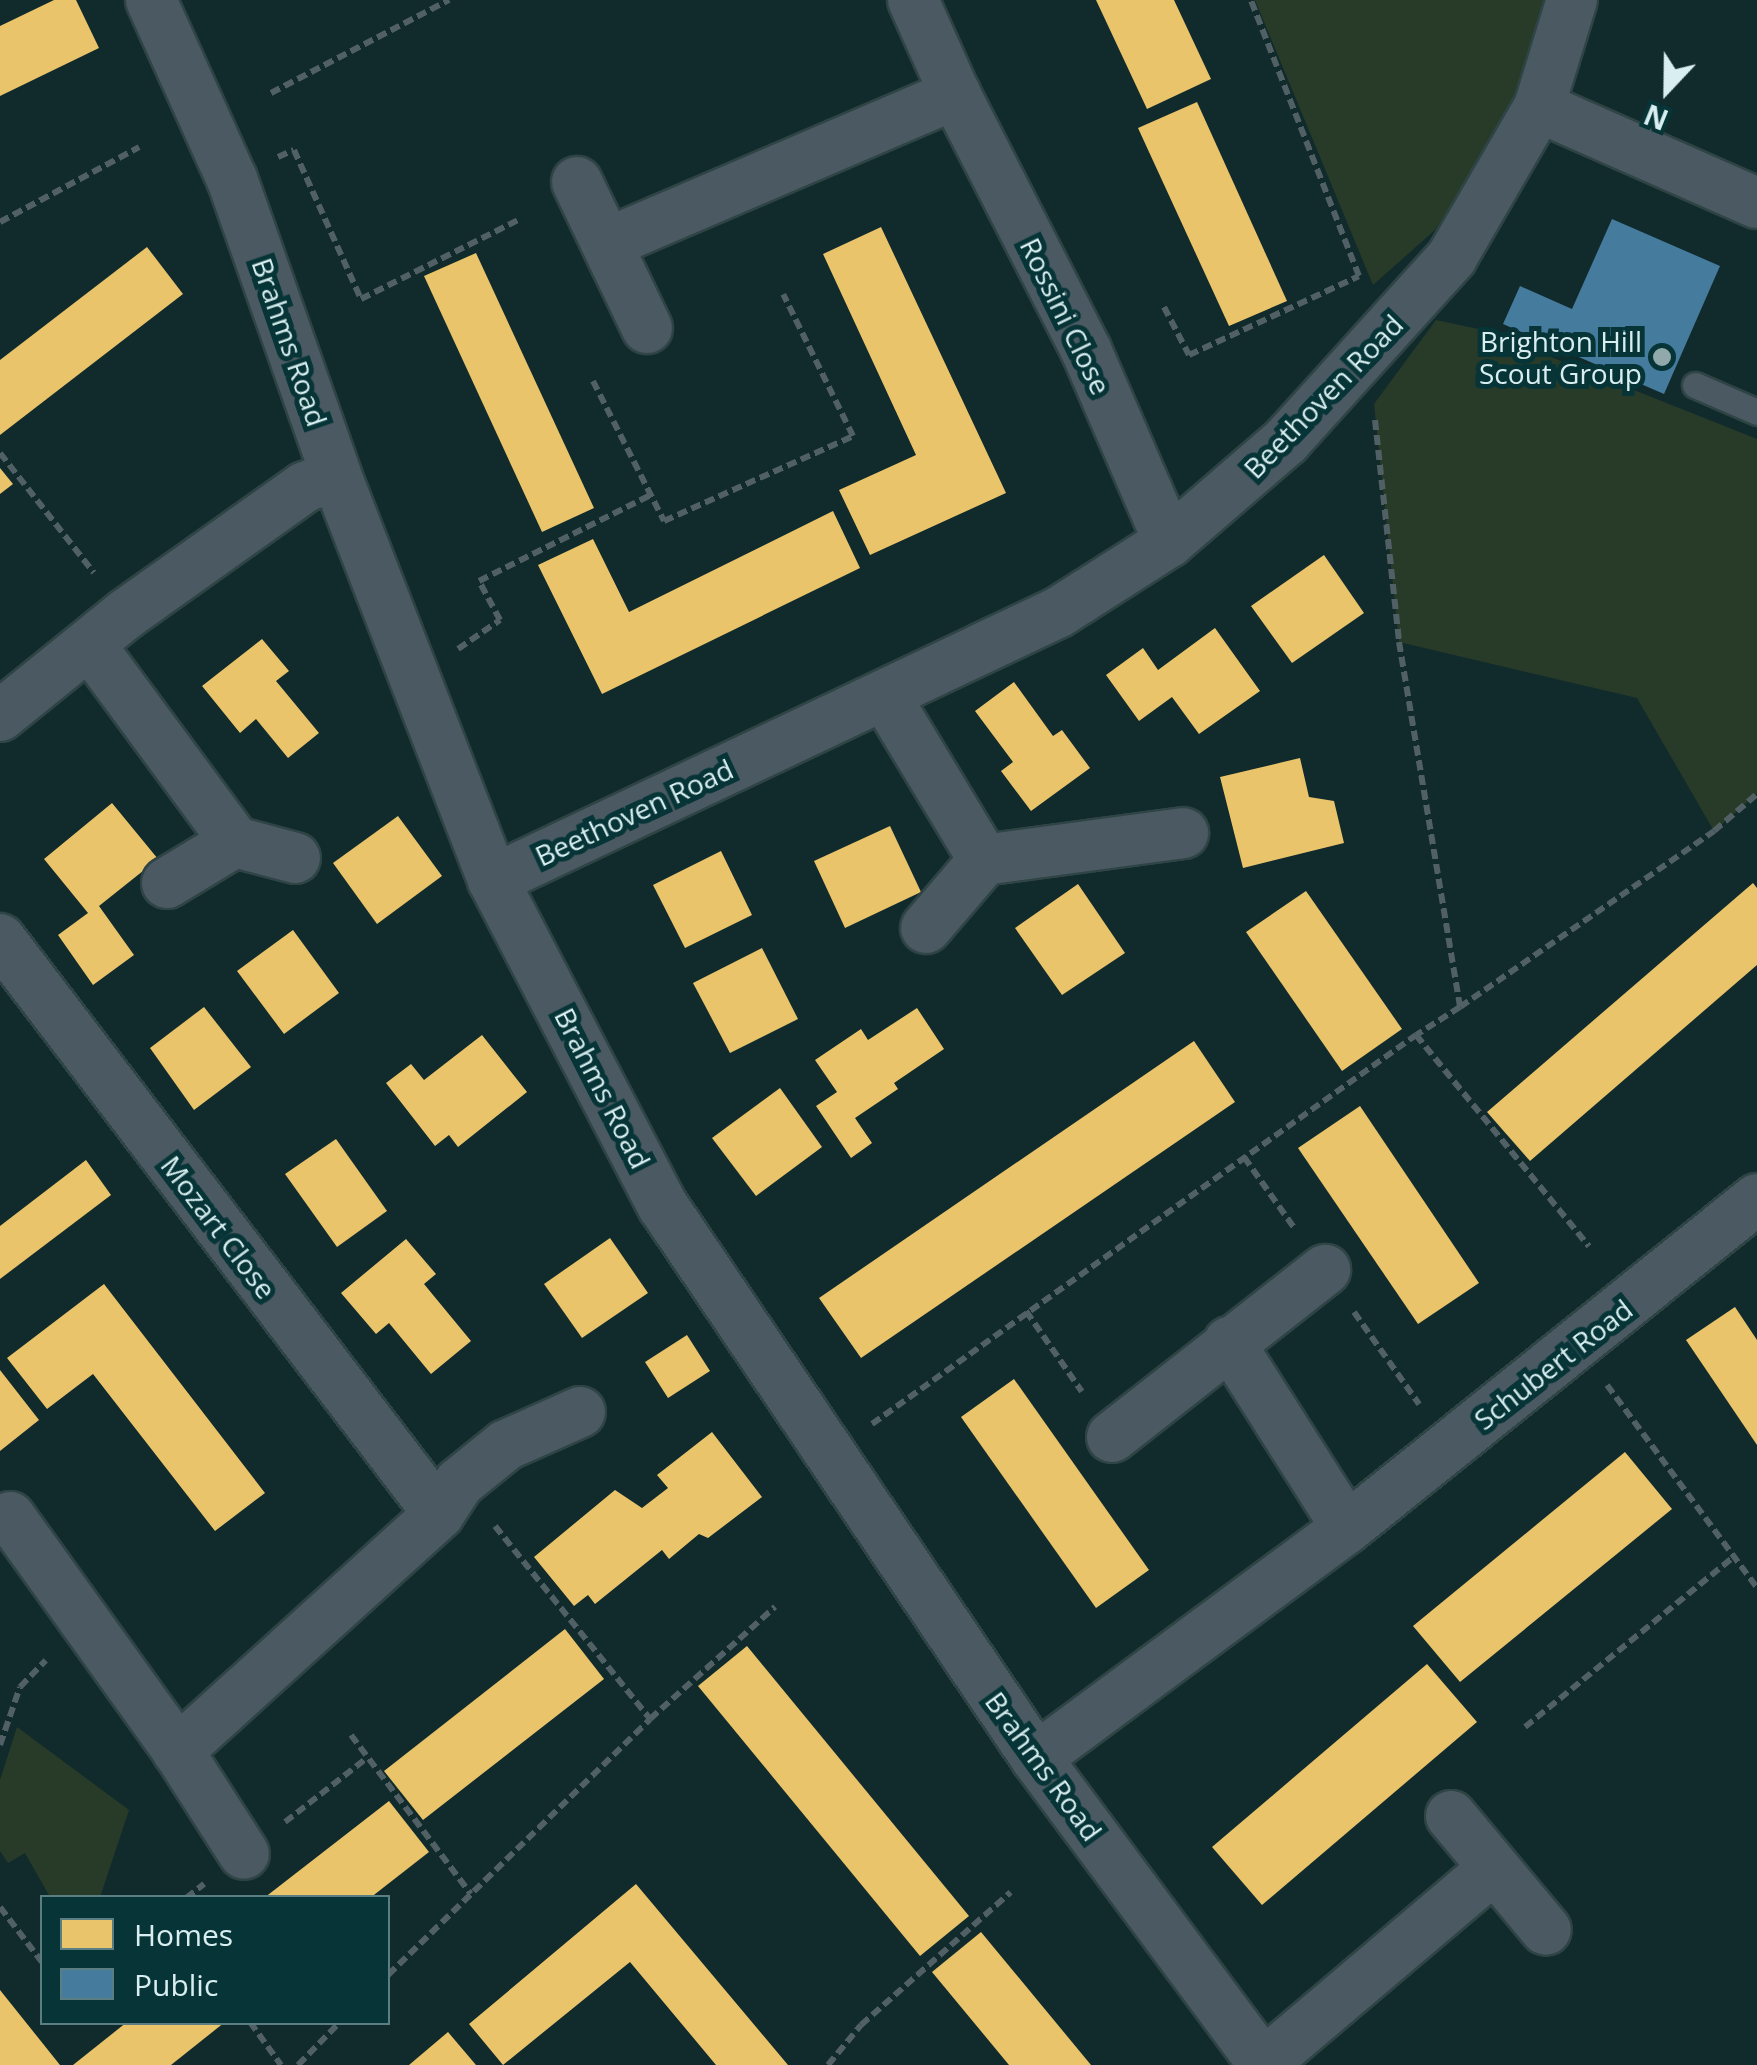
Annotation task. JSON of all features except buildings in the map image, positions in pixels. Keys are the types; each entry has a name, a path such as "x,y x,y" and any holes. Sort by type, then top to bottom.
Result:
{"street":[{"name":"Brahms Road","path":"151,0 232,179 336,476 493,880 664,1206 1036,1758 1262,2065 1494,1868"},
{"name":"Rossini Close","path":"913,0 955,94 1086,350 1169,542"},
{"name":"Beethoven Road","path":"493,880 1059,612 1169,542 1286,440 1440,274 1504,172 1539,106 1572,0"},
{"path":"608,243 955,94"},
{"path":"1539,106 1757,202"},
{"path":"577,182 648,328"},
{"path":"0,716 108,629 305,487 336,476"},
{"path":"108,629 235,842 296,858"},
{"path":"885,696 984,860"},
{"path":"926,928 984,860 1183,832"},
{"path":"167,883 235,842"},
{"name":"Mozart Close","path":"0,939 449,1498"},
{"name":"Schubert Road","path":"1036,1758 1347,1528 1757,1199"},
{"path":"1112,1437 1324,1270"},
{"path":"1230,1342 1347,1528"},
{"path":"178,1751 506,1446 580,1412"},
{"path":"10,1517 178,1751 244,1854"},
{"path":"1451,1816 1546,1930"}],"lane":[{"path":"1695,385 1756,410"}],"path":[{"path":"271,93 450,0"},
{"path":"1164,307 1189,355 1359,276 1251,0"},
{"path":"0,222 138,147"},
{"path":"232,179 294,150 361,299 518,220"},
{"path":"592,381 664,521 853,436 783,294"},
{"path":"1374,404 1399,642 1460,1007"},
{"path":"0,453 108,629"},
{"path":"416,678 500,620 479,581 651,495"},
{"path":"867,1427 1416,1035 1714,830 1757,794"},
{"path":"1416,1035 1589,1246"},
{"path":"1026,1310 1112,1437"},
{"path":"1606,1384 1757,1588"},
{"path":"449,1498 650,1719"},
{"path":"1525,1728 1736,1555"},
{"path":"390,1973 650,1719 775,1608"},
{"path":"0,1745 20,1687 84,1620"},
{"path":"351,1734 471,1894"},
{"path":"828,2065 861,2024 1011,1892"},
{"path":"0,1906 40,1959"},
{"path":"252,2025 282,2065"},
{"path":"298,2065 337,2025"}],"green space":[{"path":"1255,0 1547,0 1515,99 1484,155 1435,230 1373,285"},
{"path":"1436,320 1483,330 1757,439 1757,794 1714,831 1637,698 1399,642 1374,404"},
{"path":"17,1727 129,1810 101,1895 49,1895 25,1853 8,1863 0,1851 0,1780"}],"place":[{"name":"Brighton Hill Scout Group","path":"1662,357"}]}
